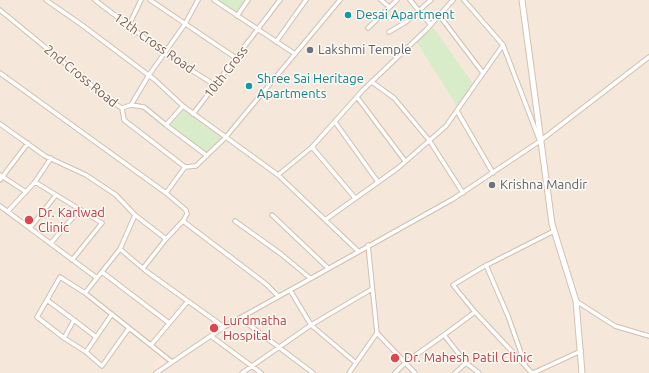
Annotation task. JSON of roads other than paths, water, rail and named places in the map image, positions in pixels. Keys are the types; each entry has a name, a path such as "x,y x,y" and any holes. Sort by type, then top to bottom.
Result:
{"street":[{"path":"46,0 149,75 193,114 278,175 358,251"},
{"name":"12th Cross Road","path":"95,0 165,53 215,85"},
{"path":"129,25 141,0"},
{"path":"150,0 236,58"},
{"path":"131,105 149,75 185,24 198,0"},
{"path":"214,0 295,54"},
{"path":"237,16 248,0"},
{"name":"10th Cross","path":"193,114 280,0"},
{"path":"276,42 306,0"},
{"path":"122,108 124,120 185,167 196,166 225,138 340,0"},
{"path":"381,0 389,7"},
{"path":"368,28 397,0"},
{"path":"410,0 431,25"},
{"path":"389,32 420,12 431,0"},
{"path":"278,175 312,147 372,82 431,25 453,0"},
{"path":"464,0 503,45 540,141"},
{"path":"522,0 535,88 540,141 554,231 576,301 582,373"},
{"name":"2nd Cross Road","path":"0,10 112,102 122,108 131,105 144,108 206,155"},
{"path":"439,15 483,73"},
{"path":"325,220 378,182 446,126 503,45"},
{"path":"156,373 224,327 463,193 540,141 649,57"},
{"path":"0,72 166,193 186,210 187,214 183,221 166,239 144,268"},
{"path":"372,82 394,98 429,140 463,193"},
{"path":"357,98 405,161"},
{"path":"166,125 183,106"},
{"path":"457,111 493,173"},
{"path":"335,122 378,182"},
{"path":"0,124 51,158 86,175 116,195 135,215 166,239"},
{"path":"26,192 1,177 28,143"},
{"path":"312,147 355,198"},
{"path":"8,211 26,192 51,158"},
{"path":"166,193 185,167"},
{"path":"34,182 102,223 72,260"},
{"path":"30,228 56,195"},
{"path":"0,206 97,278"},
{"path":"51,244 80,210"},
{"path":"85,293 120,249 135,215"},
{"path":"272,215 328,268"},
{"path":"183,221 266,284 278,296"},
{"path":"235,222 281,254 310,278"},
{"path":"554,231 486,265 453,285 475,312 533,373 581,351"},
{"path":"350,373 376,333 368,246"},
{"path":"120,249 224,327"},
{"path":"486,265 508,316 526,367"},
{"path":"102,272 169,323"},
{"path":"129,328 102,366 86,352 64,338 37,317 60,277 85,293 172,362"},
{"path":"290,290 311,325 356,363"},
{"path":"242,373 311,325 372,290"},
{"path":"47,300 96,337"},
{"path":"151,345 188,301"},
{"path":"576,301 615,326 649,336"},
{"path":"395,373 406,362 475,312"},
{"path":"86,352 112,314"},
{"path":"240,318 313,373"},
{"path":"64,338 74,320"},
{"path":"376,333 406,362 415,373"},
{"path":"444,335 466,362 479,373"},
{"path":"211,336 261,373"},
{"path":"455,373 466,362"}],"place":[{"name":"Desai Apartment","path":"348,15"},
{"name":"Lakshmi Temple","path":"310,50"},
{"name":"Shree Sai Heritage Apartments","path":"249,86"},
{"name":"Krishna Mandir","path":"492,185"},
{"name":"Dr. Karlwad Clinic","path":"29,220"},
{"name":"Lurdmatha Hospital","path":"214,328"},
{"name":"Dr. Mahesh Patil Clinic","path":"395,358"}]}
